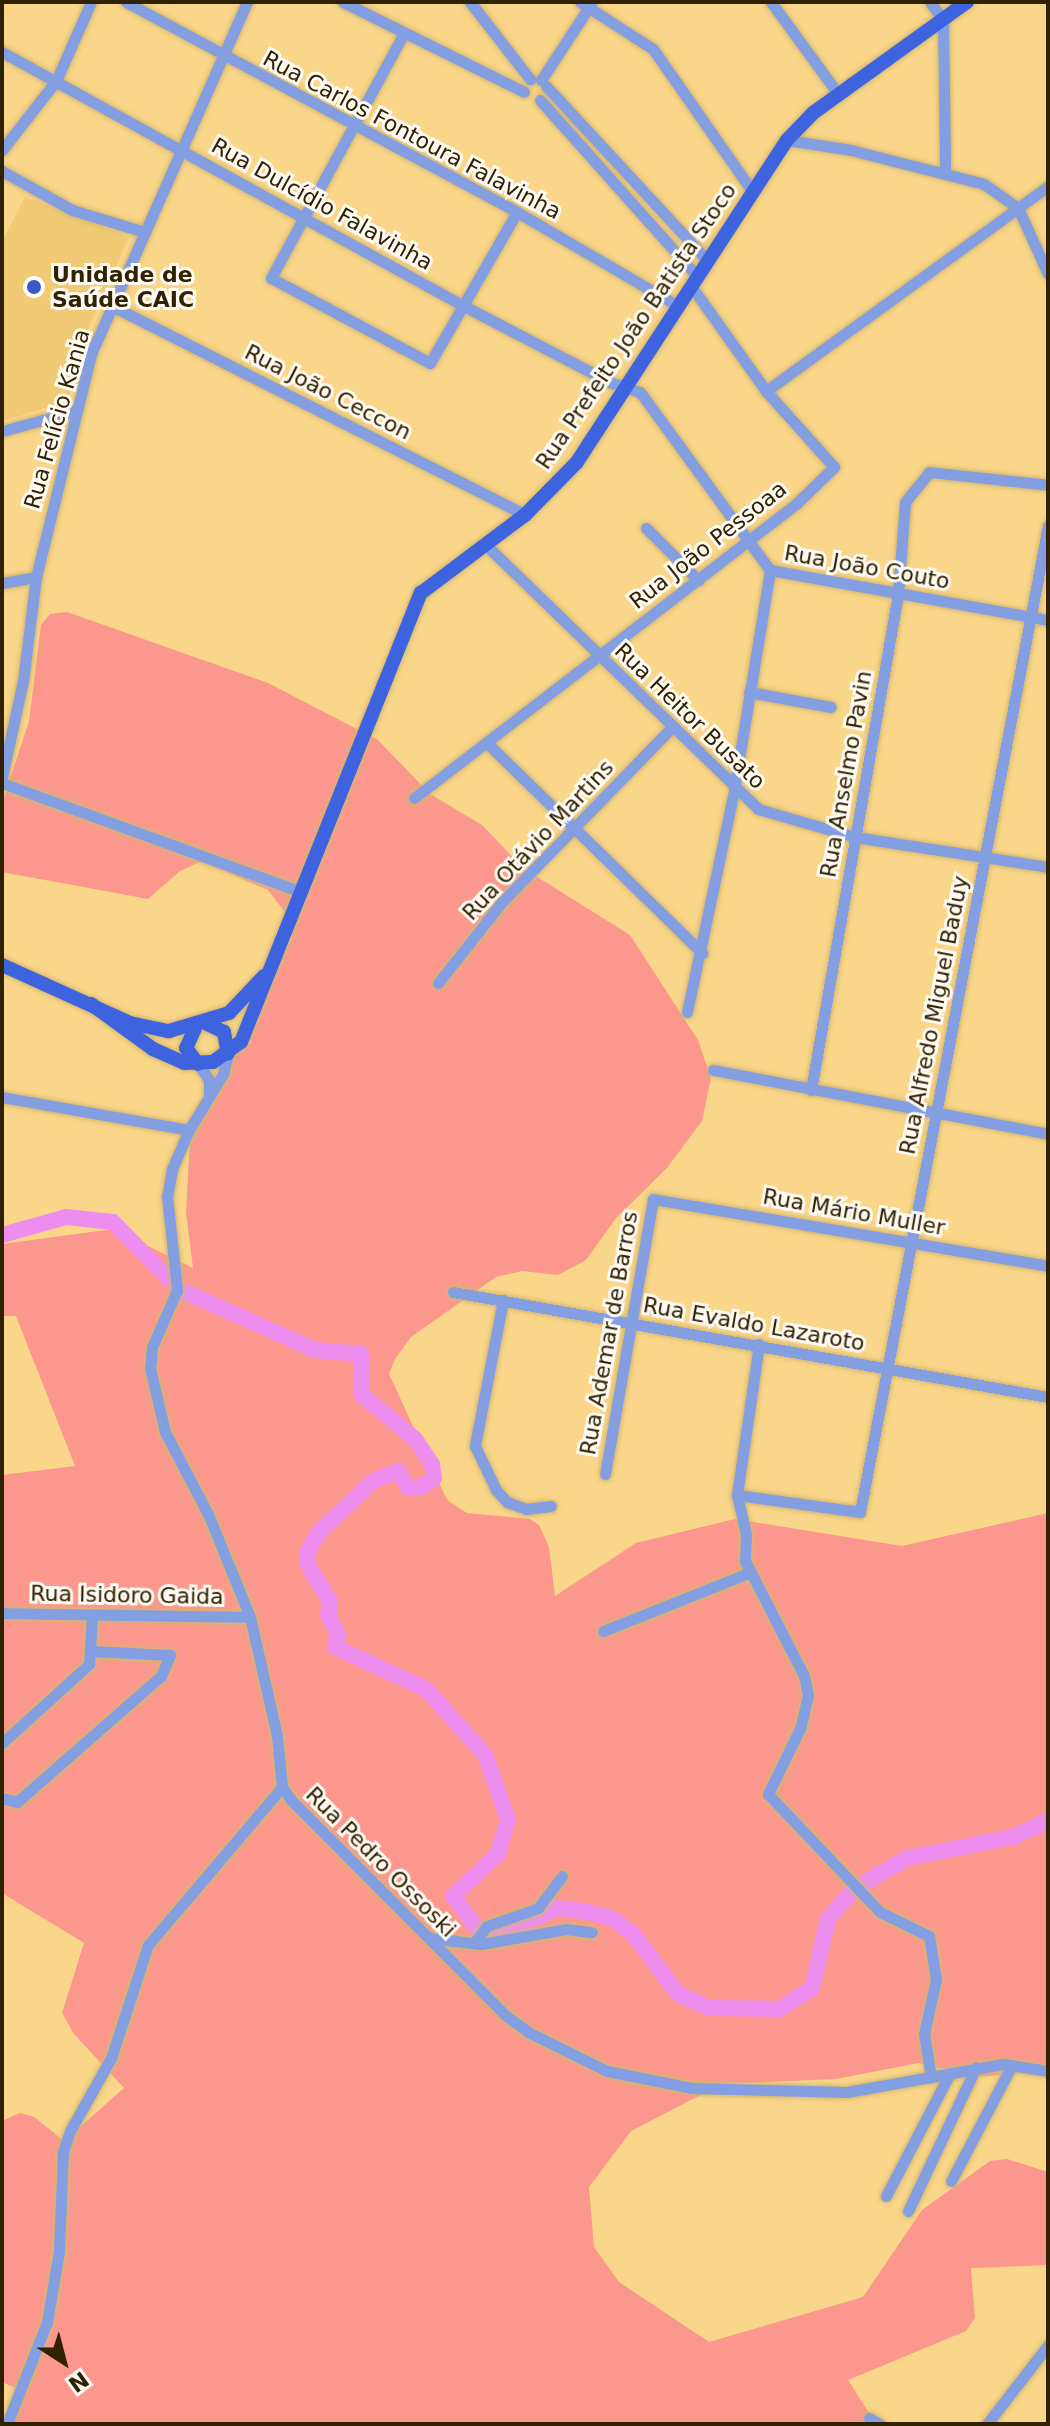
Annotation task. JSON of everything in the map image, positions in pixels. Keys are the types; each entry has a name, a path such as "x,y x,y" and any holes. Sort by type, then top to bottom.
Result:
{"main road":[{"name":"Rua Prefeito João Batista Stoco","path":"228,1054 245,1035 276,960 410,613 438,577 525,515 577,462 787,140 838,94 967,2"},
{"name":"Rua Prefeito João Batista Stoco","path":"2,965 150,1029 201,1024 244,1001 276,960"},
{"name":"Rua Prefeito João Batista Stoco","path":"91,1004 163,1055 198,1064"},
{"path":"201,1024 224,1032 228,1054 198,1064 186,1048 201,1024"}],"street":[{"path":"2,150 56,81 91,2"},
{"name":"Rua Carlos Fontoura Falavinha","path":"126,2 223,57 517,212 678,306"},
{"name":"Rua Felício Kania","path":"2,777 23,681 36,577 91,354 184,151 247,2"},
{"path":"343,2 524,92 530,100 540,100"},
{"path":"470,2 539,82 707,260"},
{"path":"771,2 838,94"},
{"path":"930,2 943,20 945,172"},
{"path":"524,92 539,82 587,3 653,49 752,191"},
{"path":"404,33 302,214 271,278 430,363 517,212"},
{"name":"Rua Dulcídio Falavinha","path":"2,52 302,214 462,305 625,387"},
{"path":"539,82 540,100 694,281 766,391 1048,186"},
{"path":"802,125 813,144"},
{"path":"787,140 945,172 984,184 1018,208 1048,274"},
{"path":"2,171 72,210 145,232"},
{"name":"Rua João Ceccon","path":"112,306 525,515"},
{"name":"Rua João Couto","path":"625,387 640,392 770,570 1048,620"},
{"name":"Rua João Pessoaa","path":"414,798 749,541 834,467 766,391"},
{"path":"2,431 75,411"},
{"name":"Rua Anselmo Pavin","path":"811,1090 898,594 905,502 929,472 1048,485"},
{"name":"Rua Alfredo Miguel Baduy","path":"737,1495 860,1512 1048,526"},
{"path":"646,528 698,580"},
{"name":"Rua Heitor Busato","path":"486,545 734,790 758,809 785,820 855,837 1048,867"},
{"path":"687,1012 702,953 734,790 770,570"},
{"path":"2,583 36,577"},
{"path":"749,692 831,707"},
{"name":"Rua Otávio Martins","path":"438,983 502,902 672,727"},
{"path":"487,743 702,953"},
{"path":"2,783 302,892"},
{"name":"Rua Pedro Ossoski","path":"228,1054 223,1074 189,1130 167,1196 178,1280 152,1347 153,1395 165,1432 208,1514 250,1617 277,1736 282,1787 505,2015 530,2033 607,2071 692,2088 847,2092 976,2067 1012,2065 1048,2071"},
{"path":"198,1064 209,1080 209,1095"},
{"path":"713,1070 1048,1134"},
{"path":"2,1097 189,1130"},
{"name":"Rua Mário Muller","path":"653,1199 1048,1266"},
{"name":"Rua Ademar de Barros","path":"605,1474 629,1321 653,1199"},
{"name":"Rua Evaldo Lazaroto","path":"453,1292 1048,1397"},
{"path":"503,1300 475,1446 496,1490 507,1502 526,1509 551,1506"},
{"path":"759,1344 737,1495 751,1572 804,1676 808,1695 801,1726 768,1794 880,1912 929,1936 936,1979 924,2034 931,2077"},
{"path":"603,1631 751,1572"},
{"name":"Rua Isidoro Gaida","path":"2,1613 250,1617"},
{"path":"2,1743 89,1664 92,1616"},
{"path":"2,1798 17,1802 161,1676 170,1655 91,1651"},
{"path":"7,2424 47,2322 66,2141 111,2058 148,1945 282,1787"},
{"path":"474,1943 487,1926 538,1908 562,1876"},
{"path":"429,1937 474,1943 566,1929 592,1932"},
{"path":"951,2181 1012,2065"},
{"path":"908,2211 976,2067"},
{"path":"886,2196 950,2073"},
{"path":"987,2424 1048,2345"}],"shaded area":[{"path":"25,197 129,237 82,343 68,401 2,421 2,242"},
{"path":"67,612 268,683 378,740 430,794 482,825 523,868 630,935 698,1040 711,1078 702,1121 667,1168 616,1218 586,1260 558,1275 522,1271 496,1277 411,1337 395,1359 389,1374 447,1500 467,1513 530,1519 539,1525 549,1547 555,1596 636,1543 735,1519 902,1546 1048,1513 1048,2071 977,2077 919,2063 836,2079 722,2084 631,2131 589,2187 594,2247 619,2282 709,2342 863,2297 922,2210 990,2161 1007,2159 1048,2172 1048,2265 971,2268 975,2318 966,2331 848,2380 876,2424 9,2424 20,2390 2,2382 2,2121 20,2113 34,2117 64,2141 124,2088 74,2034 62,2013 84,1943 2,1893 2,1475 75,1466 16,1316 2,1316 2,1244 113,1229 193,1268 186,1213 190,1138 292,938 291,920 268,890 202,861 180,871 148,899 2,872 2,803 29,721 41,625 50,614"}],"waterway":[{"path":"2,1235 66,1217 113,1222 170,1280"},
{"path":"185,1292 315,1350 361,1354 362,1395 415,1439 432,1464 434,1478 423,1486 408,1488 398,1471 373,1481 319,1532 308,1551 308,1565 330,1601 328,1615 338,1634 335,1647 426,1689 485,1755 508,1820 497,1855 453,1896 483,1937 499,1936 557,1908 589,1912 613,1919 634,1935 678,1994 710,2008 780,2009 812,1988 828,1919 849,1895"},
{"path":"861,1885 907,1858 1013,1837 1048,1821"}],"place":[{"name":"Unidade de Saúde CAIC","path":"34,287"}]}
